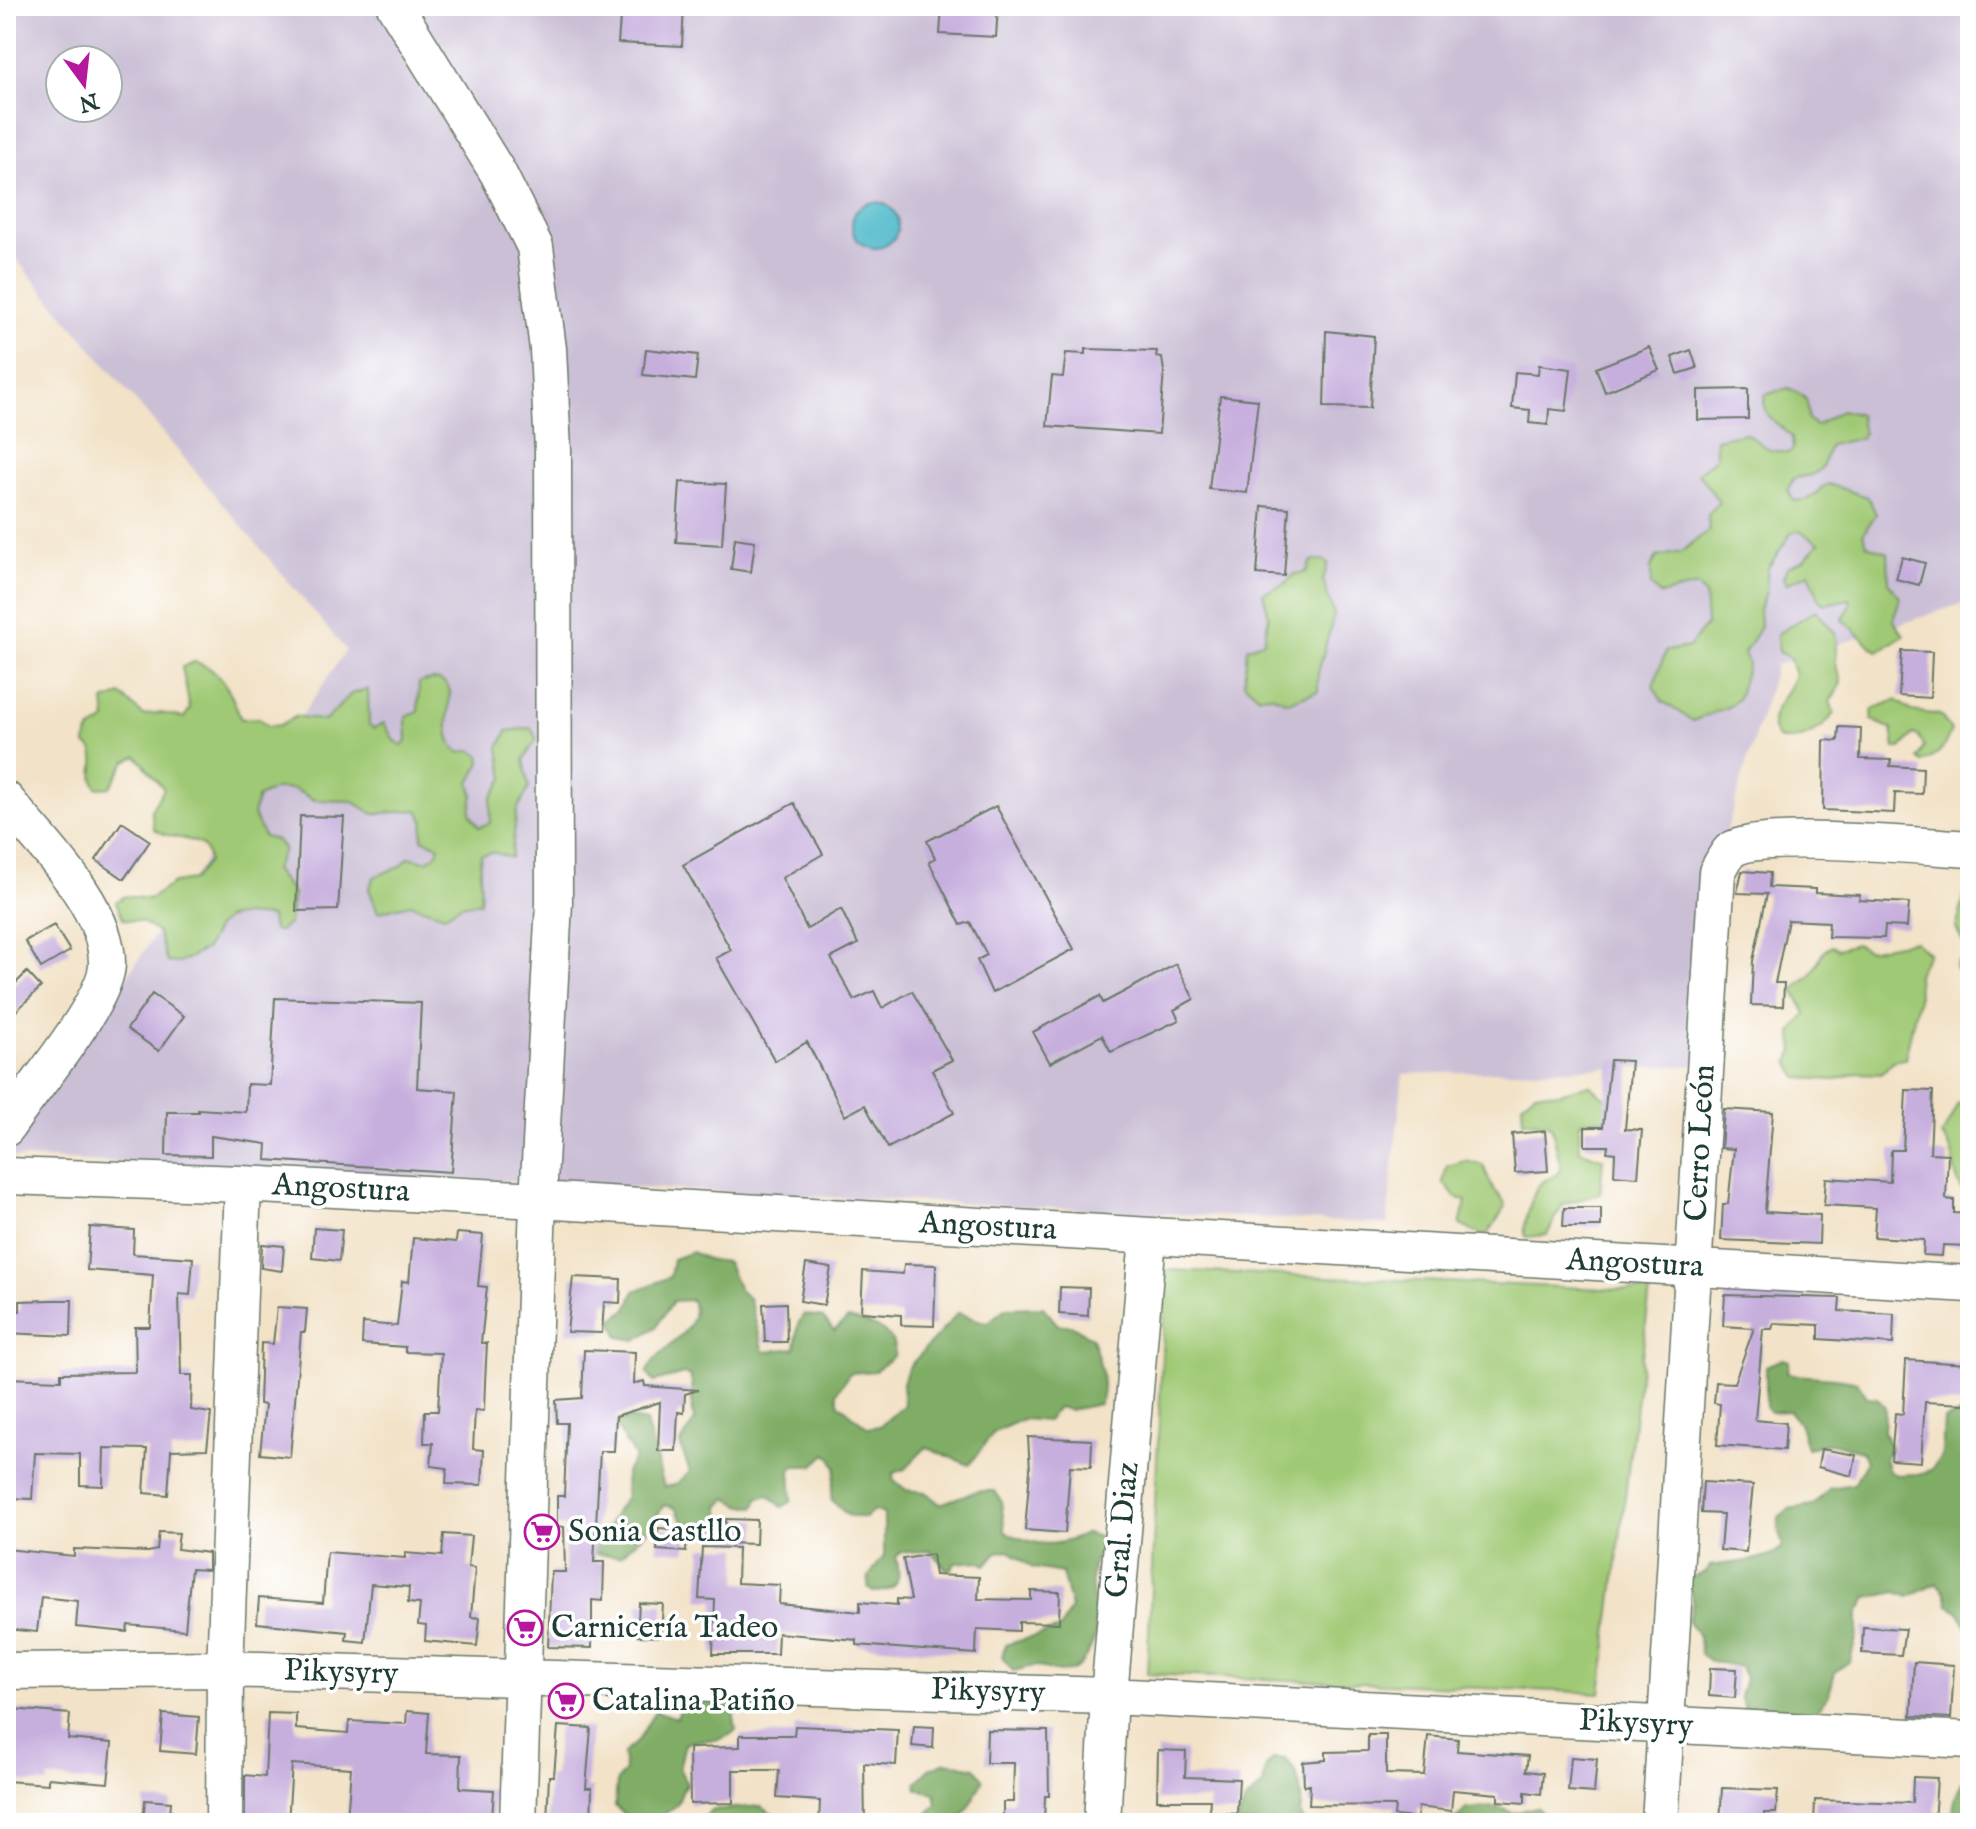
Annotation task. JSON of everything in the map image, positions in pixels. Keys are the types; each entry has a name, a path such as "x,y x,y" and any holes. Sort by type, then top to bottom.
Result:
{"street":[{"path":"395,6 498,173 535,247 548,349 553,467 554,903 538,1200 518,1823"},
{"path":"6,800 83,893 104,942 108,966 93,1005 6,1128"},
{"name":"Cerro León","path":"1660,1823 1717,872 1730,851 1748,843 1788,841 1970,849"},
{"name":"Angostura","path":"6,1176 243,1184 538,1200 1970,1284"},
{"path":"224,1823 225,1669 243,1184"},
{"name":"Gral. Diaz","path":"1102,1823 1109,1696 1148,1237"},
{"name":"Pikysyry","path":"6,1671 225,1669 1109,1696 1970,1740"}],"shaded area":[{"path":"6,6 1970,6 1970,601 1776,665 1710,886 1710,1065 1403,1074 1387,1224 6,1157 346,650 6,247"}],"green space":[{"path":"1788,388 1806,399 1808,419 1816,426 1842,410 1859,415 1863,433 1861,438 1830,445 1822,468 1812,475 1794,478 1788,489 1793,500 1799,501 1809,498 1828,484 1868,497 1876,514 1863,534 1867,545 1888,553 1889,583 1900,598 1893,620 1904,635 1878,651 1842,620 1851,605 1850,599 1825,604 1820,601 1809,573 1786,584 1783,578 1787,567 1804,560 1819,543 1799,531 1792,532 1768,568 1766,592 1759,609 1760,627 1744,653 1748,664 1738,699 1728,707 1693,721 1662,701 1653,686 1666,651 1689,647 1707,624 1705,595 1697,586 1660,595 1651,586 1651,567 1657,557 1681,552 1709,530 1708,515 1719,502 1698,473 1716,458 1716,439 1745,433 1770,450 1787,453 1793,450 1792,438 1768,415 1764,403 1765,395"},
{"path":"1311,561 1328,563 1323,580 1334,615 1318,673 1318,691 1288,702 1271,695 1258,696 1244,683 1247,648 1264,641 1269,616 1263,593 1286,583 1294,574 1306,572"},
{"path":"1816,610 1836,637 1836,667 1841,682 1830,701 1834,713 1811,734 1780,740 1774,731 1773,715 1795,674 1789,657 1778,652 1777,634"},
{"path":"194,662 219,676 230,692 241,719 259,718 268,726 280,725 297,716 325,721 351,694 368,689 369,725 374,728 384,723 393,739 402,746 407,742 406,717 418,712 419,683 441,681 450,691 450,740 459,753 471,750 480,756 481,762 470,783 473,794 470,813 479,827 490,823 491,799 504,778 499,748 507,731 531,728 537,739 524,759 529,788 517,810 511,858 493,852 481,855 480,902 461,905 445,915 410,904 378,912 369,889 374,877 401,866 409,857 426,861 436,855 439,846 422,839 424,821 418,810 373,814 352,801 314,800 294,789 275,789 258,797 253,814 264,837 276,840 284,849 274,870 293,893 289,923 280,931 273,930 271,917 245,915 227,918 217,927 206,949 179,963 167,962 158,933 142,922 123,919 116,902 125,896 149,899 174,883 193,880 208,862 207,853 196,842 154,829 151,810 164,789 137,756 126,761 110,787 98,788 94,780 93,753 86,745 86,739 92,729 106,720 104,701 121,695 143,715 161,713 184,718 190,709 182,667"},
{"path":"1896,700 1911,711 1940,715 1951,730 1944,745 1932,758 1922,762 1918,758 1924,747 1919,736 1913,734 1901,748 1895,748 1892,729 1871,720 1873,709"},
{"path":"1970,878 1970,1023 1963,1011 1968,987 1955,967 1958,961 1969,955 1956,928"},
{"path":"1914,941 1928,953 1917,974 1918,999 1905,1059 1893,1061 1881,1074 1857,1073 1835,1080 1798,1078 1789,1062 1794,1051 1792,1033 1806,1013 1794,992 1812,973 1824,952 1832,946 1838,949 1856,944 1867,950"},
{"path":"1589,1085 1611,1102 1607,1118 1582,1121 1579,1126 1580,1150 1603,1159 1600,1194 1563,1204 1547,1235 1526,1237 1526,1219 1535,1193 1541,1183 1561,1168 1552,1128 1548,1123 1523,1120 1522,1103 1535,1092 1559,1093"},
{"path":"1958,1103 1970,1105 1970,1190 1963,1191 1956,1177 1951,1150 1942,1136"},
{"path":"1465,1161 1483,1165 1492,1187 1504,1201 1505,1207 1489,1233 1482,1235 1460,1225 1466,1201 1455,1197 1443,1182 1447,1166"},
{"path":"692,1252 709,1260 727,1262 739,1290 749,1298 764,1352 795,1348 798,1324 804,1314 823,1318 834,1331 848,1319 872,1325 887,1334 892,1340 894,1356 875,1371 850,1373 836,1393 839,1404 868,1428 880,1426 904,1405 902,1386 908,1368 958,1313 987,1323 1006,1308 1043,1307 1058,1325 1071,1325 1092,1338 1103,1380 1099,1404 1070,1410 1058,1407 1047,1421 1023,1419 994,1432 969,1465 926,1447 905,1469 894,1473 893,1479 906,1490 925,1492 940,1504 976,1491 995,1491 1001,1501 1005,1532 1036,1543 1065,1542 1087,1533 1099,1537 1103,1548 1093,1565 1092,1575 1097,1628 1089,1650 1077,1668 1061,1672 1037,1666 1013,1671 1002,1657 1005,1645 1060,1629 1071,1608 1062,1573 1033,1568 1008,1550 997,1552 986,1565 978,1561 955,1563 952,1569 946,1569 931,1551 901,1552 896,1557 899,1572 893,1587 873,1592 868,1588 869,1576 884,1556 884,1514 874,1510 865,1518 847,1515 831,1499 836,1468 826,1454 813,1466 795,1466 790,1470 792,1501 782,1507 769,1495 758,1498 755,1507 742,1506 727,1498 719,1507 724,1525 709,1534 684,1523 675,1508 664,1505 647,1531 620,1556 596,1554 592,1550 594,1539 626,1497 625,1473 635,1458 617,1427 618,1421 629,1418 646,1422 664,1487 676,1484 690,1472 680,1444 695,1420 690,1376 684,1374 654,1382 647,1373 651,1364 691,1322 694,1312 692,1300 673,1301 656,1327 636,1340 619,1337 612,1320 627,1309 635,1291 670,1277 673,1259"},
{"path":"1166,1270 1650,1291 1601,1693 1147,1674"},
{"path":"1783,1359 1789,1361 1787,1373 1857,1382 1866,1397 1877,1398 1885,1407 1884,1431 1890,1448 1885,1459 1889,1471 1896,1475 1931,1470 1942,1456 1944,1419 1962,1414 1970,1407 1970,1633 1958,1611 1948,1605 1945,1592 1937,1583 1909,1597 1897,1592 1867,1598 1858,1613 1858,1631 1850,1661 1835,1672 1829,1695 1814,1715 1748,1719 1740,1696 1745,1679 1741,1667 1710,1661 1700,1654 1699,1636 1688,1621 1693,1603 1688,1579 1707,1572 1710,1566 1750,1560 1777,1551 1783,1546 1778,1529 1779,1517 1789,1509 1813,1505 1830,1488 1854,1484 1866,1462 1862,1451 1831,1443 1807,1448 1800,1425 1789,1411 1770,1412 1766,1407 1766,1366"},
{"path":"719,1700 733,1711 736,1730 717,1740 685,1744 679,1768 687,1784 677,1804 659,1817 645,1821 630,1818 615,1806 617,1781 625,1771 623,1753 637,1742 655,1711 677,1718 683,1701"},
{"path":"1274,1758 1286,1759 1297,1777 1301,1792 1300,1814 1305,1823 1237,1823 1245,1802 1263,1785 1266,1767"},
{"path":"946,1762 975,1768 983,1779 958,1823 927,1823 928,1813 937,1804 935,1793 917,1789 916,1782 929,1769"},
{"path":"1970,1773 1970,1823 1954,1823 1956,1796"},
{"path":"761,1806 781,1821 797,1823 698,1823 711,1810"},
{"path":"1497,1807 1514,1813 1537,1807 1550,1823 1436,1823 1459,1817 1466,1809"}],"water":[{"path":"875,202 891,209 898,225 891,241 875,248 859,241 852,225 859,209"}],"building":[{"path":"621,6 684,6 682,46 618,43"},
{"path":"942,6 998,6 996,37 940,34"},
{"path":"1326,331 1374,336 1370,408 1324,407"},
{"path":"1649,347 1659,370 1605,392 1596,368"},
{"path":"646,349 698,355 695,380 643,375"},
{"path":"1085,349 1157,351 1156,357 1162,358 1164,371 1159,434 1047,426 1052,376 1063,377 1066,353 1085,354"},
{"path":"1691,350 1697,368 1678,374 1672,357"},
{"path":"1539,365 1571,369 1566,411 1549,409 1548,425 1529,423 1530,410 1512,408 1515,372 1538,374"},
{"path":"1748,389 1748,419 1698,420 1698,390"},
{"path":"1220,396 1258,400 1247,493 1209,489"},
{"path":"680,482 726,484 722,545 676,542"},
{"path":"1262,506 1289,508 1284,576 1257,574"},
{"path":"735,538 755,541 751,572 731,569"},
{"path":"1902,557 1925,563 1919,585 1896,579"},
{"path":"1902,651 1932,652 1930,698 1899,696"},
{"path":"1839,727 1861,728 1860,759 1891,760 1890,766 1923,768 1922,794 1895,793 1894,813 1823,810 1824,740 1838,741"},
{"path":"794,803 823,854 782,878 807,929 841,909 858,944 831,958 854,1000 874,991 882,1008 912,991 952,1060 932,1070 954,1113 888,1148 865,1105 845,1116 807,1042 775,1061 716,958 731,950 683,865"},
{"path":"996,806 1074,949 992,993 977,960 987,955 970,922 961,925 929,862 935,858 927,841"},
{"path":"300,816 344,817 338,910 296,911"},
{"path":"122,822 150,841 124,879 96,860"},
{"path":"1742,871 1770,873 1769,887 1815,889 1815,893 1860,895 1859,900 1909,903 1907,927 1885,926 1884,938 1828,937 1829,922 1788,920 1775,983 1784,983 1783,1006 1751,1005 1753,961 1767,894 1737,893"},
{"path":"54,925 70,951 41,968 25,941"},
{"path":"1176,964 1194,999 1174,1010 1179,1020 1111,1052 1102,1035 1050,1063 1033,1032 1100,996 1103,1003"},
{"path":"27,972 41,987 6,1021 6,993"},
{"path":"152,994 184,1016 159,1051 127,1029"},
{"path":"275,998 421,1003 417,1088 457,1091 451,1172 266,1160 267,1144 211,1136 211,1156 166,1155 167,1112 198,1112 198,1109 246,1112 247,1084 270,1085"},
{"path":"1610,1060 1631,1061 1625,1129 1642,1130 1638,1177 1614,1175 1615,1153 1607,1152 1608,1146 1585,1146 1585,1127 1603,1127"},
{"path":"1906,1090 1933,1091 1930,1153 1948,1154 1946,1199 1954,1200 1954,1213 1970,1214 1970,1246 1943,1245 1942,1256 1923,1255 1924,1240 1874,1237 1876,1208 1824,1205 1826,1178 1890,1182 1891,1150 1903,1150"},
{"path":"1724,1109 1773,1112 1765,1212 1820,1215 1819,1244 1721,1240 1723,1204 1728,1204 1734,1149 1721,1148"},
{"path":"1545,1131 1548,1171 1515,1173 1512,1134"},
{"path":"1564,1208 1601,1208 1601,1227 1563,1227"},
{"path":"90,1227 134,1230 133,1254 193,1258 190,1295 179,1294 181,1375 192,1375 191,1410 211,1413 207,1449 171,1450 168,1495 144,1493 147,1449 104,1448 103,1486 80,1485 80,1454 35,1453 32,1499 6,1498 6,1378 61,1380 61,1373 136,1372 135,1327 150,1327 153,1275 87,1270"},
{"path":"314,1228 342,1230 339,1261 312,1258"},
{"path":"457,1233 483,1235 478,1286 487,1287 481,1343 487,1343 484,1411 475,1410 473,1449 484,1450 482,1485 446,1484 447,1468 431,1466 433,1443 424,1443 425,1411 438,1411 441,1353 405,1352 405,1347 362,1344 363,1323 397,1326 402,1281 409,1282 413,1238 456,1242"},
{"path":"262,1244 284,1246 282,1271 261,1268"},
{"path":"806,1264 831,1268 824,1305 800,1301"},
{"path":"904,1264 936,1265 934,1326 901,1325 901,1315 861,1312 863,1271 903,1274"},
{"path":"573,1277 621,1279 620,1303 604,1302 602,1333 567,1332"},
{"path":"1060,1287 1089,1288 1088,1316 1059,1314"},
{"path":"1725,1295 1840,1298 1839,1311 1894,1314 1893,1344 1819,1339 1819,1325 1774,1323 1772,1329 1763,1329 1755,1420 1786,1423 1784,1450 1717,1445 1720,1404 1714,1403 1716,1382 1734,1383 1754,1328 1723,1326"},
{"path":"72,1300 71,1336 6,1333 6,1311 20,1311 20,1301"},
{"path":"786,1303 787,1342 765,1342 763,1304"},
{"path":"277,1307 307,1309 305,1332 301,1332 290,1457 260,1454 265,1405 259,1404 261,1343 273,1344"},
{"path":"584,1350 635,1352 634,1384 644,1381 645,1386 698,1390 685,1394 684,1413 678,1412 676,1451 658,1451 660,1402 616,1416 614,1451 600,1451 594,1562 604,1562 603,1601 592,1600 592,1648 548,1647 551,1572 565,1572 564,1527 557,1526 557,1496 564,1496 567,1423 557,1423 556,1400 582,1398"},
{"path":"1906,1360 1967,1364 1965,1404 1925,1402 1921,1462 1891,1460 1895,1413 1903,1414"},
{"path":"1028,1437 1092,1440 1091,1467 1070,1466 1065,1533 1025,1530 1030,1470"},
{"path":"1821,1449 1856,1455 1852,1476 1818,1467"},
{"path":"1703,1482 1753,1485 1746,1552 1720,1550 1723,1514 1701,1513"},
{"path":"726,1519 757,1520 756,1544 725,1543"},
{"path":"658,1528 687,1530 686,1552 657,1550"},
{"path":"159,1532 179,1533 177,1549 208,1553 208,1570 191,1569 185,1630 128,1625 127,1632 76,1627 78,1601 41,1597 37,1632 6,1629 6,1549 74,1556 74,1549 148,1552 157,1550"},
{"path":"444,1534 471,1536 468,1567 475,1568 471,1617 480,1618 477,1646 425,1641 426,1626 418,1625 420,1604 408,1603 409,1587 371,1584 365,1642 346,1640 347,1632 257,1623 259,1598 323,1603 327,1552 405,1558 405,1553 442,1556"},
{"path":"702,1547 738,1548 737,1583 780,1585 779,1604 860,1612 860,1602 897,1605 897,1599 911,1600 903,1559 932,1554 935,1575 979,1577 978,1599 1031,1600 1031,1591 1060,1592 1059,1623 1019,1622 1019,1631 977,1629 976,1654 857,1645 857,1640 778,1633 777,1654 713,1654 715,1600 699,1599"},
{"path":"639,1603 663,1604 661,1637 637,1636"},
{"path":"1863,1627 1905,1629 1901,1655 1862,1653"},
{"path":"1914,1662 1954,1665 1951,1718 1911,1716"},
{"path":"1710,1668 1737,1669 1735,1698 1709,1696"},
{"path":"12,1709 70,1714 68,1739 112,1743 108,1783 48,1778 48,1784 6,1781 6,1720 11,1720"},
{"path":"407,1711 429,1713 426,1754 461,1755 460,1788 494,1790 492,1818 459,1817 458,1823 347,1819 351,1768 292,1764 288,1823 245,1823 245,1775 265,1777 268,1713 296,1714 296,1729 348,1733 349,1721 406,1724"},
{"path":"163,1714 199,1717 196,1754 160,1751"},
{"path":"558,1726 591,1728 586,1788 592,1788 591,1823 547,1823 549,1776 554,1776"},
{"path":"795,1726 898,1730 896,1765 864,1763 865,1823 819,1823 820,1801 777,1798 779,1770 733,1770 733,1803 690,1804 689,1748 740,1747 740,1735 794,1735"},
{"path":"914,1726 934,1727 933,1748 912,1746"},
{"path":"987,1730 1048,1731 1049,1796 1045,1796 1044,1823 1003,1823 1003,1802 1013,1802 1014,1763 986,1763"},
{"path":"1368,1735 1386,1735 1386,1774 1424,1775 1428,1736 1458,1739 1457,1751 1528,1756 1526,1771 1543,1773 1541,1794 1525,1792 1525,1803 1498,1801 1498,1794 1453,1790 1451,1811 1418,1807 1417,1818 1394,1816 1395,1806 1309,1805 1310,1785 1304,1786 1303,1762 1326,1760 1326,1752 1368,1751"},
{"path":"1158,1750 1186,1751 1185,1777 1239,1779 1237,1814 1209,1812 1210,1800 1157,1800"},
{"path":"1571,1757 1597,1759 1594,1793 1568,1791"},
{"path":"1913,1777 1937,1778 1934,1823 1814,1823 1815,1800 1912,1803"},
{"path":"1722,1788 1778,1790 1776,1813 1764,1813 1764,1823 1720,1823"},
{"path":"145,1800 171,1802 169,1823 143,1823"}],"place":[{"name":"Sonia Castllo","path":"542,1532"},
{"name":"Carnicería Tadeo","path":"525,1628"},
{"name":"Catalina Patiño","path":"566,1701"}]}
